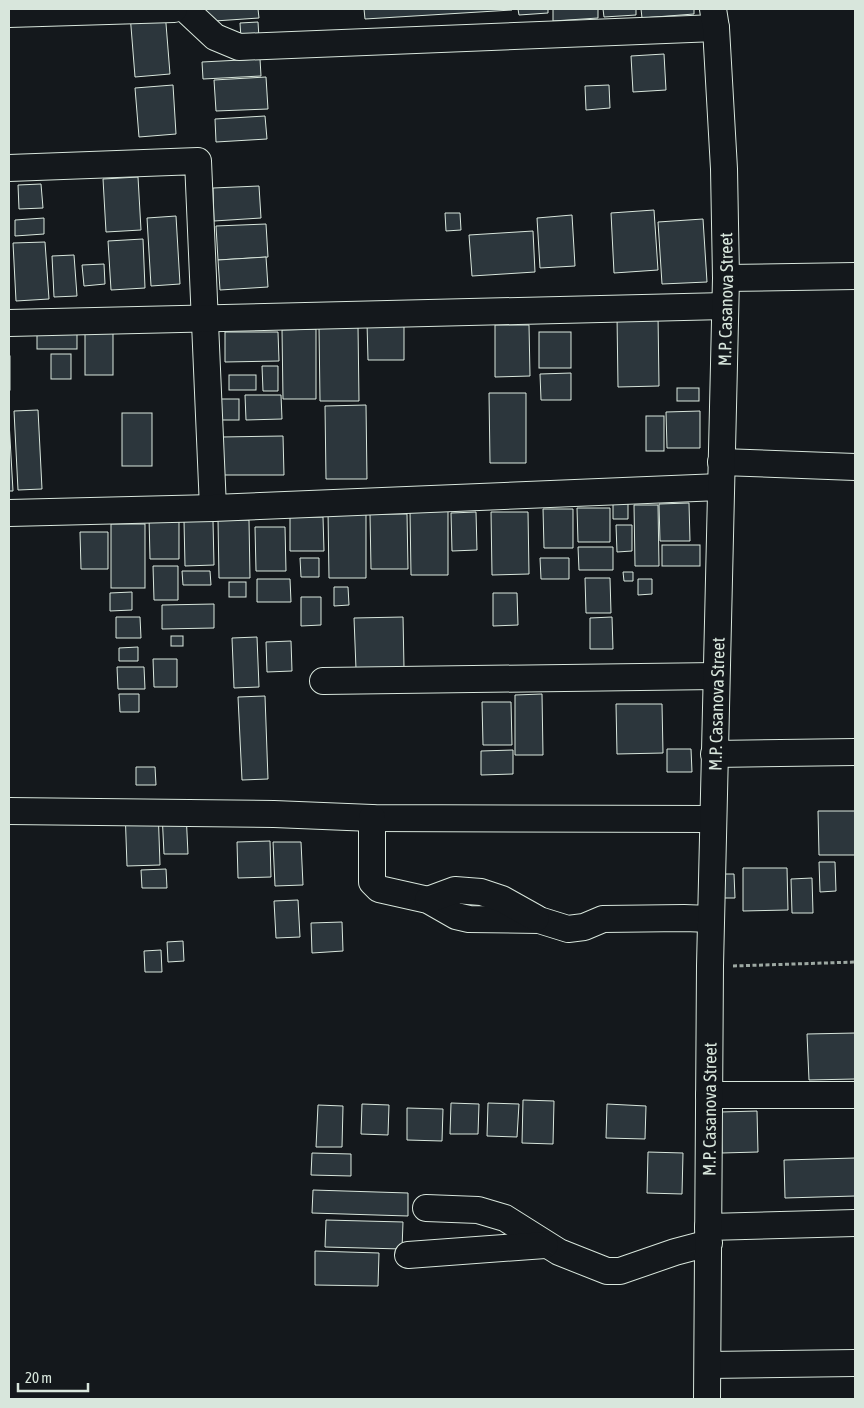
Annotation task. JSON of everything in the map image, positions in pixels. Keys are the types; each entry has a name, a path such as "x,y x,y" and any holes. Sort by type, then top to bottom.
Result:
{"street":[{"path":"23,12 174,9"},
{"path":"185,9 216,37 239,47 715,18"},
{"name":"M.P. Casanova Street","path":"707,1399 710,966 726,278 724,169 715,18"},
{"path":"9,168 198,161 213,508"},
{"path":"726,278 855,276"},
{"path":"9,322 725,306"},
{"path":"721,462 855,467"},
{"path":"9,512 213,508 720,488"},
{"path":"323,681 716,676"},
{"path":"714,754 855,752"},
{"path":"9,811 274,814 372,818 713,819"},
{"path":"372,818 372,882 378,889 428,900 455,890 481,892 502,899 539,920 568,929 584,926 603,919 711,919"},
{"path":"709,1095 855,1094"},
{"path":"426,1208 478,1210 505,1218 545,1245 607,1271 620,1271 675,1252 708,1235 855,1223"},
{"path":"408,1255 545,1245"},
{"path":"708,1365 855,1363"}],"path":[{"path":"710,966 855,962"}],"building":[{"path":"199,9 258,9 259,18 200,22"},
{"path":"364,9 512,9 512,10 365,19"},
{"path":"518,9 548,9 548,13 519,15"},
{"path":"553,9 598,9 598,18 553,21"},
{"path":"603,9 636,9 636,15 604,17"},
{"path":"641,9 694,9 694,14 642,18"},
{"path":"165,11 170,74 135,77 130,14"},
{"path":"258,22 259,38 241,39 240,23"},
{"path":"664,54 666,90 633,92 631,56"},
{"path":"260,59 261,76 203,79 202,62"},
{"path":"266,77 268,109 216,111 214,80"},
{"path":"173,85 176,134 139,137 135,88"},
{"path":"609,85 610,108 586,110 585,86"},
{"path":"265,116 267,139 216,142 215,119"},
{"path":"138,177 141,230 106,232 103,179"},
{"path":"41,184 43,208 19,209 18,185"},
{"path":"259,186 261,218 214,221 213,188"},
{"path":"654,210 658,270 614,273 611,213"},
{"path":"445,213 460,213 461,230 446,231"},
{"path":"572,215 575,266 540,268 537,218"},
{"path":"176,216 180,284 151,286 147,218"},
{"path":"44,218 44,234 15,236 15,220"},
{"path":"703,219 707,282 662,284 658,222"},
{"path":"266,224 268,257 218,260 216,226"},
{"path":"533,231 535,272 472,276 469,235"},
{"path":"143,239 145,288 111,290 108,241"},
{"path":"45,242 49,299 16,301 13,243"},
{"path":"74,255 77,296 54,297 52,256"},
{"path":"266,257 268,287 220,290 218,260"},
{"path":"104,264 105,284 84,286 82,265"},
{"path":"658,315 659,386 618,387 617,316"},
{"path":"367,323 404,323 404,360 368,360"},
{"path":"495,325 529,325 530,376 495,377"},
{"path":"358,326 359,401 320,401 319,327"},
{"path":"37,329 77,329 77,349 37,349"},
{"path":"85,329 113,329 113,375 85,375"},
{"path":"316,329 316,399 283,399 282,330"},
{"path":"225,332 278,332 279,361 225,362"},
{"path":"539,332 571,332 571,368 539,368"},
{"path":"51,354 71,354 71,379 51,379"},
{"path":"10,356 10,390 9,390"},
{"path":"262,366 278,366 278,391 263,391"},
{"path":"571,373 571,400 541,400 540,374"},
{"path":"229,375 256,375 256,390 229,390"},
{"path":"677,388 699,388 699,401 677,401"},
{"path":"489,393 526,393 526,463 490,463"},
{"path":"245,395 281,395 282,419 246,420"},
{"path":"220,399 239,399 239,420 220,420"},
{"path":"366,405 367,479 326,479 325,406"},
{"path":"38,410 42,489 18,490 14,411"},
{"path":"700,411 700,448 667,448 666,412"},
{"path":"122,413 152,413 152,466 122,466"},
{"path":"646,416 664,416 664,451 646,451"},
{"path":"9,421 13,491 9,491"},
{"path":"283,436 284,475 222,475 221,437"},
{"path":"628,503 628,519 613,519 613,504"},
{"path":"689,503 690,541 660,541 659,504"},
{"path":"634,505 658,505 659,566 635,566"},
{"path":"577,508 610,508 610,542 578,542"},
{"path":"543,509 573,509 573,548 544,548"},
{"path":"410,511 448,511 448,575 411,575"},
{"path":"328,512 366,512 366,578 329,578"},
{"path":"476,512 477,550 452,551 451,513"},
{"path":"491,512 528,512 529,574 492,575"},
{"path":"370,514 407,514 408,569 371,569"},
{"path":"149,517 179,517 179,559 150,559"},
{"path":"290,517 323,517 324,551 290,551"},
{"path":"218,520 249,520 250,578 219,578"},
{"path":"184,521 213,521 214,565 185,566"},
{"path":"111,524 145,524 145,588 111,588"},
{"path":"616,525 632,525 632,551 617,552"},
{"path":"255,527 285,527 286,571 256,571"},
{"path":"80,532 108,532 108,569 81,569"},
{"path":"662,545 700,545 700,566 662,566"},
{"path":"578,547 613,547 613,570 579,570"},
{"path":"300,558 319,558 319,577 301,577"},
{"path":"540,558 569,558 569,579 541,579"},
{"path":"153,566 178,566 178,600 154,600"},
{"path":"182,571 210,571 211,585 183,585"},
{"path":"623,572 633,572 633,581 624,581"},
{"path":"585,578 610,578 611,613 586,613"},
{"path":"257,579 290,579 291,602 257,602"},
{"path":"638,579 652,579 652,594 638,595"},
{"path":"229,582 246,582 246,597 229,597"},
{"path":"334,587 348,587 349,605 334,606"},
{"path":"132,592 132,610 110,611 110,593"},
{"path":"493,593 517,593 518,625 493,626"},
{"path":"301,597 321,597 321,625 301,626"},
{"path":"214,604 214,628 162,629 162,605"},
{"path":"116,617 140,617 141,638 116,638"},
{"path":"403,617 404,668 356,669 354,618"},
{"path":"612,617 613,649 590,649 590,618"},
{"path":"171,636 183,636 183,646 171,646"},
{"path":"257,637 259,687 234,688 232,638"},
{"path":"291,641 292,671 267,672 266,642"},
{"path":"138,647 138,661 119,661 119,648"},
{"path":"153,659 177,659 177,687 154,687"},
{"path":"117,667 144,667 145,689 118,689"},
{"path":"119,694 139,694 139,712 120,712"},
{"path":"542,694 543,755 515,755 515,695"},
{"path":"265,696 268,779 242,780 238,697"},
{"path":"482,702 511,702 512,745 483,745"},
{"path":"616,704 662,704 663,753 617,754"},
{"path":"667,749 691,749 692,772 667,772"},
{"path":"513,750 513,774 481,775 481,751"},
{"path":"136,767 155,767 156,785 136,785"},
{"path":"158,807 160,865 127,866 125,809"},
{"path":"818,811 855,811 855,855 819,855"},
{"path":"186,812 188,854 164,854 162,813"},
{"path":"270,841 271,877 238,878 237,842"},
{"path":"273,842 301,842 303,885 275,886"},
{"path":"819,862 835,862 836,891 820,892"},
{"path":"743,868 787,868 788,910 743,911"},
{"path":"166,869 167,888 142,888 141,870"},
{"path":"717,874 734,874 735,898 717,898"},
{"path":"812,878 813,913 792,913 791,879"},
{"path":"298,900 300,937 276,938 274,901"},
{"path":"342,922 343,951 312,953 311,923"},
{"path":"183,941 184,961 168,962 167,942"},
{"path":"161,950 162,972 145,972 144,951"},
{"path":"855,1033 855,1079 809,1080 807,1034"},
{"path":"523,1100 554,1101 553,1144 522,1143"},
{"path":"451,1103 479,1104 478,1134 450,1134"},
{"path":"488,1103 519,1104 517,1137 487,1136"},
{"path":"362,1104 389,1105 388,1135 361,1134"},
{"path":"607,1104 646,1106 645,1139 606,1138"},
{"path":"318,1105 343,1106 342,1147 316,1147"},
{"path":"407,1108 443,1109 442,1141 407,1140"},
{"path":"757,1111 758,1152 722,1153 721,1112"},
{"path":"648,1152 683,1153 682,1194 647,1193"},
{"path":"312,1153 351,1154 351,1176 311,1175"},
{"path":"855,1158 855,1196 785,1198 784,1160"},
{"path":"313,1190 408,1193 408,1216 312,1213"},
{"path":"326,1220 403,1222 402,1249 325,1247"},
{"path":"315,1251 379,1253 378,1286 315,1285"}]}
